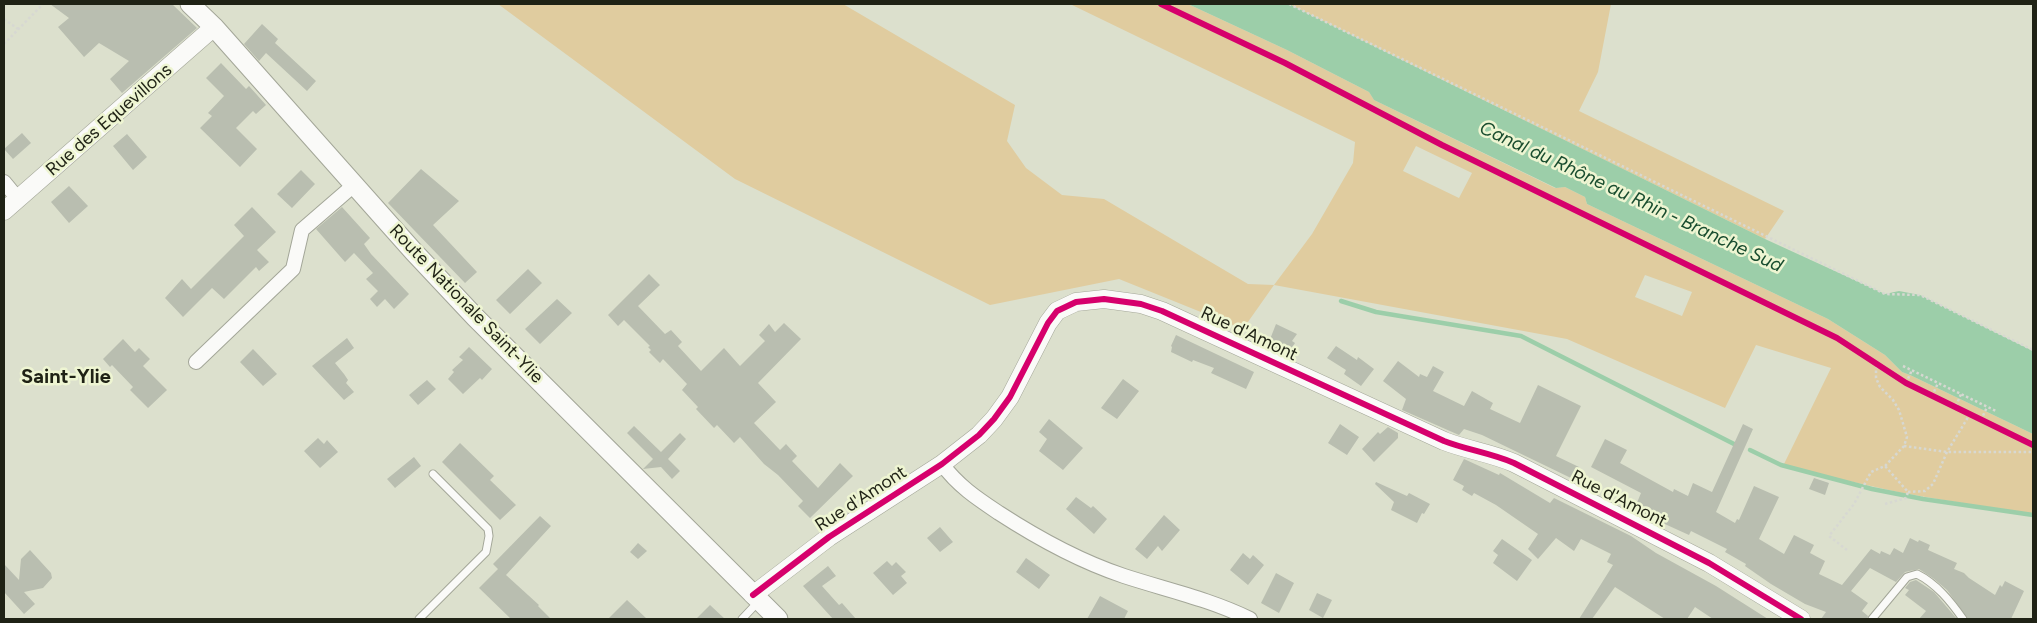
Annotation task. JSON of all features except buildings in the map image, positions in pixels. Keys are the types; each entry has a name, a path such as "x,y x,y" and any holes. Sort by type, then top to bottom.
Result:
{"main road":[{"name":"Route Nationale Saint-Ylie","path":"190,4 214,27 413,251 475,317 778,619"}],"street":[{"name":"Rue des Equevillons","path":"4,211 214,27"},
{"path":"4,182 18,199"},
{"path":"196,362 293,268 302,230 354,185"},
{"name":"Rue d'Amont","path":"756,598 829,537 942,464 979,435 994,419 1010,396 1048,323 1057,311 1071,304 1088,300 1123,300 1162,311 1444,441 1459,447 1497,455 1709,563 1801,619"},
{"path":"942,464 968,492 1025,530 1064,552 1124,576 1200,598 1250,619"}],"lane":[{"path":"419,619 486,552 489,536 488,529 432,474"},
{"path":"1872,619 1902,582 1918,574 1940,592 1963,619"},
{"path":"742,619 756,598"}],"path":[{"path":"4,44 42,4"},
{"path":"1289,4 1885,294 1920,294 2033,350"},
{"path":"4,19 18,29"},
{"path":"1847,550 1829,536 1854,504 1871,472 1885,466 1904,446 1907,437 1899,410 1893,400 1880,387 1876,378 1878,365"},
{"path":"1903,366 1996,411"},
{"path":"1906,383 1912,370"},
{"path":"1932,396 1938,383"},
{"path":"1956,406 1961,394"},
{"path":"1981,420 1987,407"},
{"path":"1908,493 1920,492 1929,488 1947,452 1970,414"},
{"path":"1904,446 1947,452 2033,452"},
{"path":"1885,466 1908,493"},
{"path":"1885,504 1906,498 1908,493"}],"shaded area":[{"path":"498,4 843,4 1015,105 1007,141 1026,168 1062,195 1104,199 1248,284 1274,285 1243,329 1119,279 990,305 735,179"},
{"path":"1070,4 1188,4 1287,50 1369,92 1374,100 1555,188 1565,187 1585,197 1587,204 1828,319 1885,355 1902,372 2033,434 2033,515 1902,493 1800,470 1784,464 1831,368 1756,345 1725,408 1567,339 1274,285 1312,234 1353,163 1355,142","holes":["1416,146 1472,173 1459,198 1403,171","1645,275 1692,292 1682,316 1635,297"]},
{"path":"1289,4 1611,4 1598,72 1579,111 1784,211 1765,239"}],"water":[{"name":"Canal du Rhône au Rhin - Branche Sud","path":"1188,4 1289,4 1765,239 1885,294 1899,291 1920,295 2033,351 2033,434 1902,372 1885,355 1828,319 1587,204 1585,197 1565,187 1556,188 1374,100 1369,92 1287,50"}],"waterway":[{"path":"1341,301 1376,312 1521,336 1734,444"},
{"path":"1750,450 1781,465 1872,489 1923,499 2033,515"}],"cycle path":[{"path":"1161,4 1285,63 1442,145 1837,338 1906,383 2033,445"},
{"path":"753,595 829,537 942,464 979,435 994,419 1010,397 1048,323 1057,311 1076,302 1104,299 1141,304 1162,311 1444,441 1514,463 1709,563 1801,619"}],"district":[{"name":"Saint-Ylie","path":"66,377"}]}
